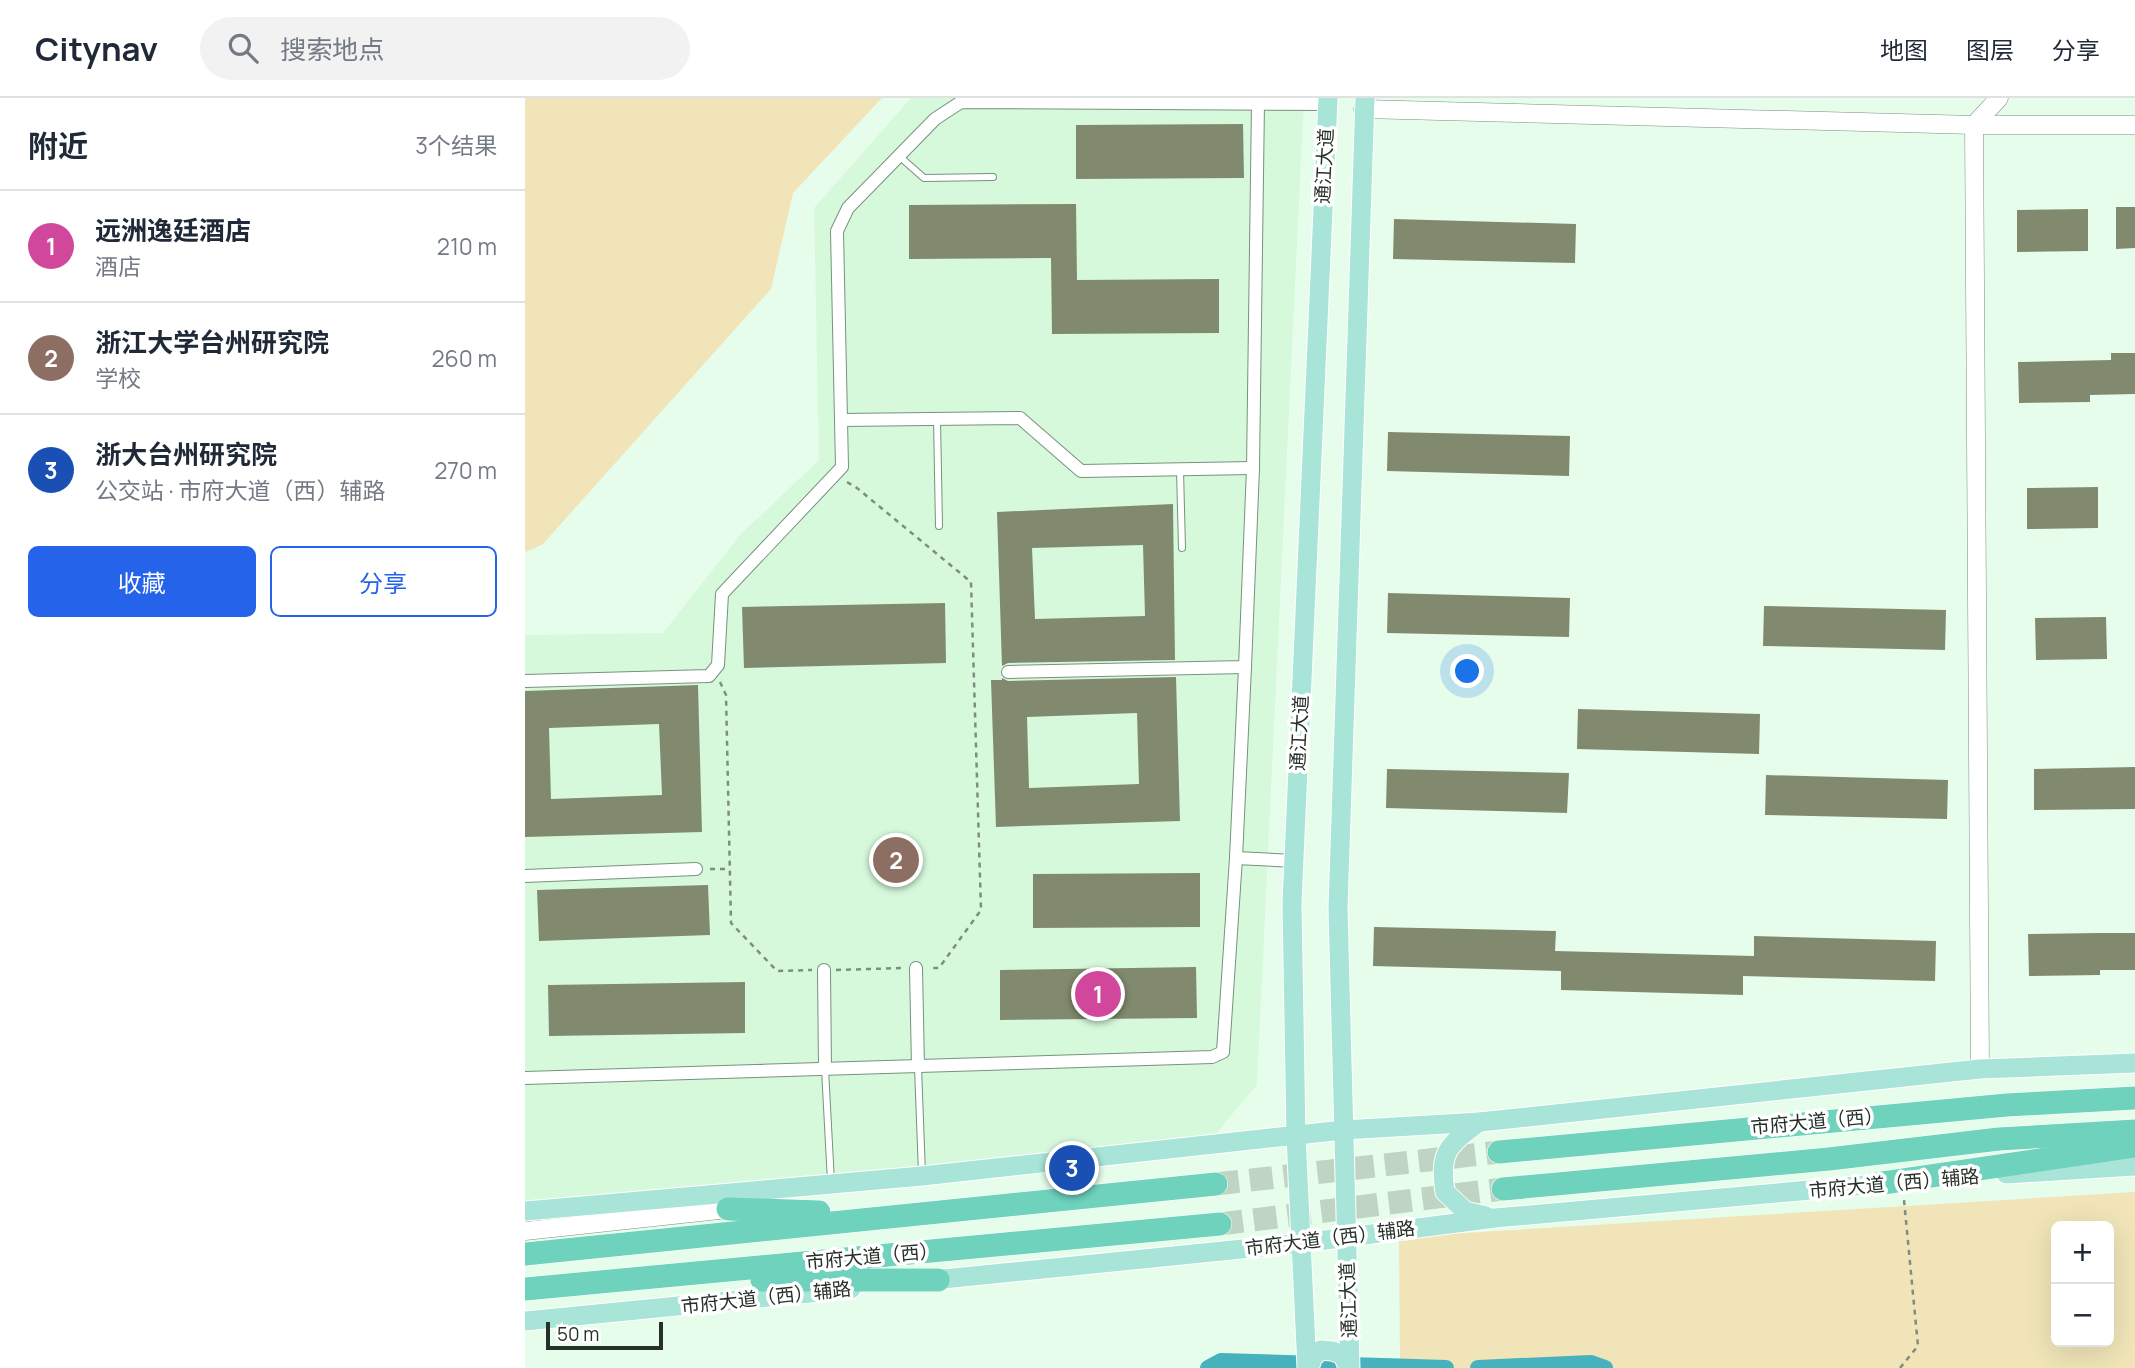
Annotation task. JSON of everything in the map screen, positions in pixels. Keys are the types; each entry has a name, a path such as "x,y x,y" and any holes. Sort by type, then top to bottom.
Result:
{"highway":[{"name":"市府大道（西）","path":"1499,1152 2007,1105 2135,1098"},
{"name":"市府大道（西）","path":"1503,1189 1829,1159 1999,1139 2135,1131"},
{"path":"1876,1184 2135,1146"},
{"name":"市府大道（西）","path":"525,1254 1216,1184"},
{"path":"728,1209 910,1215"},
{"name":"市府大道（西）","path":"525,1289 1220,1224"},
{"path":"622,1280 938,1280"}],"main road":[{"name":"通江大道","path":"1308,1368 1296,1136 1292,903 1328,101"},
{"name":"通江大道","path":"1349,1368 1338,908 1364,104"},
{"path":"525,1211 922,1176 1343,1130 1480,1122 1980,1069 2135,1063"},
{"path":"1480,1122 1454,1140 1441,1168 1445,1192 1465,1210 1495,1218"},
{"name":"市府大道（西）辅路","path":"525,1321 1302,1243 1495,1218 1902,1181 2135,1166"},
{"path":"728,1209 828,1184"},
{"path":"1308,1368 1313,1357 1321,1350 1343,1355 1349,1368"}],"street":[{"path":"1980,1069 1974,125 1999,98"},
{"path":"525,681 709,676 718,665 722,594 842,467 837,231 848,208 935,119 961,102 1328,101"},
{"path":"525,1078 1212,1057 1223,1052 1237,858 1253,468 1258,102"},
{"path":"1364,104 1974,125 2135,125"},
{"path":"841,420 1020,418 1081,471 1253,468"},
{"path":"1007,672 1245,667"},
{"path":"1237,858 1294,861"},
{"path":"525,876 697,869"},
{"path":"916,968 918,1067"},
{"path":"824,970 825,1069"},
{"path":"525,1231 728,1209"}],"lane":[{"path":"899,156 924,178 993,177"},
{"path":"937,419 939,526"},
{"path":"1180,468 1182,548"},
{"path":"918,1067 922,1176"},
{"path":"825,1069 828,1184"}],"path":[{"path":"714,670 726,695 731,923 778,971 939,968 981,910 971,582 857,488 834,475"},
{"path":"697,869 730,869"},
{"path":"1900,1368 1918,1346 1902,1181"}],"shaded area":[{"path":"525,98 882,98 793,193 771,289 542,545 525,552"},
{"path":"911,98 1304,98 1257,1085 1213,1137 525,1205 525,635 663,633 740,535 819,460 814,208"},
{"path":"2135,1192 2135,1368 1400,1368 1399,1237"}],"building":[{"path":"1243,124 1244,178 1076,179 1076,125"},
{"path":"1076,204 1077,280 1219,279 1219,333 1052,334 1051,258 909,259 909,205"},
{"path":"2116,207 2135,207 2135,248 2116,249"},
{"path":"2088,209 2088,251 2017,252 2017,210"},
{"path":"1394,219 1576,224 1575,263 1393,259"},
{"path":"2111,353 2135,353 2135,394 2090,395 2090,402 2019,403 2018,362 2111,360"},
{"path":"1388,432 1570,436 1569,476 1387,471"},
{"path":"2098,487 2098,528 2027,529 2027,488"},
{"path":"1173,504 1175,660 1008,663 1002,666 997,512","holes":["1143,545 1145,616 1035,619 1032,548"]},
{"path":"1388,593 1570,598 1569,637 1387,633"},
{"path":"945,603 946,663 744,668 742,607"},
{"path":"1764,606 1946,610 1945,650 1763,646"},
{"path":"2106,617 2107,659 2036,660 2035,618"},
{"path":"1176,677 1180,821 996,827 991,680 1002,678 1008,681","holes":["1137,713 1139,784 1029,788 1027,717"]},
{"path":"698,685 702,832 525,837 525,691","holes":["659,724 662,795 551,799 549,728"]},
{"path":"1578,709 1760,714 1759,754 1577,749"},
{"path":"2135,767 2135,809 2034,810 2034,769"},
{"path":"1387,769 1569,773 1567,813 1386,808"},
{"path":"1766,775 1948,780 1947,819 1765,815"},
{"path":"1200,873 1200,927 1033,928 1033,874"},
{"path":"708,885 710,935 539,941 537,890"},
{"path":"1374,927 1556,931 1555,951 1754,956 1754,936 1936,941 1935,981 1743,976 1743,995 1561,990 1561,971 1373,966"},
{"path":"2135,933 2135,970 2100,970 2100,975 2029,976 2028,934"},
{"path":"1196,967 1197,1018 1000,1020 1000,970"},
{"path":"745,982 745,1033 549,1036 548,985"}],"waterway":[{"path":"1208,1368 1221,1361 1446,1368"},
{"path":"1478,1368 1591,1363 1605,1368"}],"tunnel":[{"path":"1216,1184 1499,1152"},
{"path":"1220,1224 1503,1189"}],"place":[{"name":"浙江大学台州研究院","path":"896,860"},
{"name":"远洲逸廷酒店","path":"1098,994"},
{"name":"浙大台州研究院","path":"1072,1168"}]}
